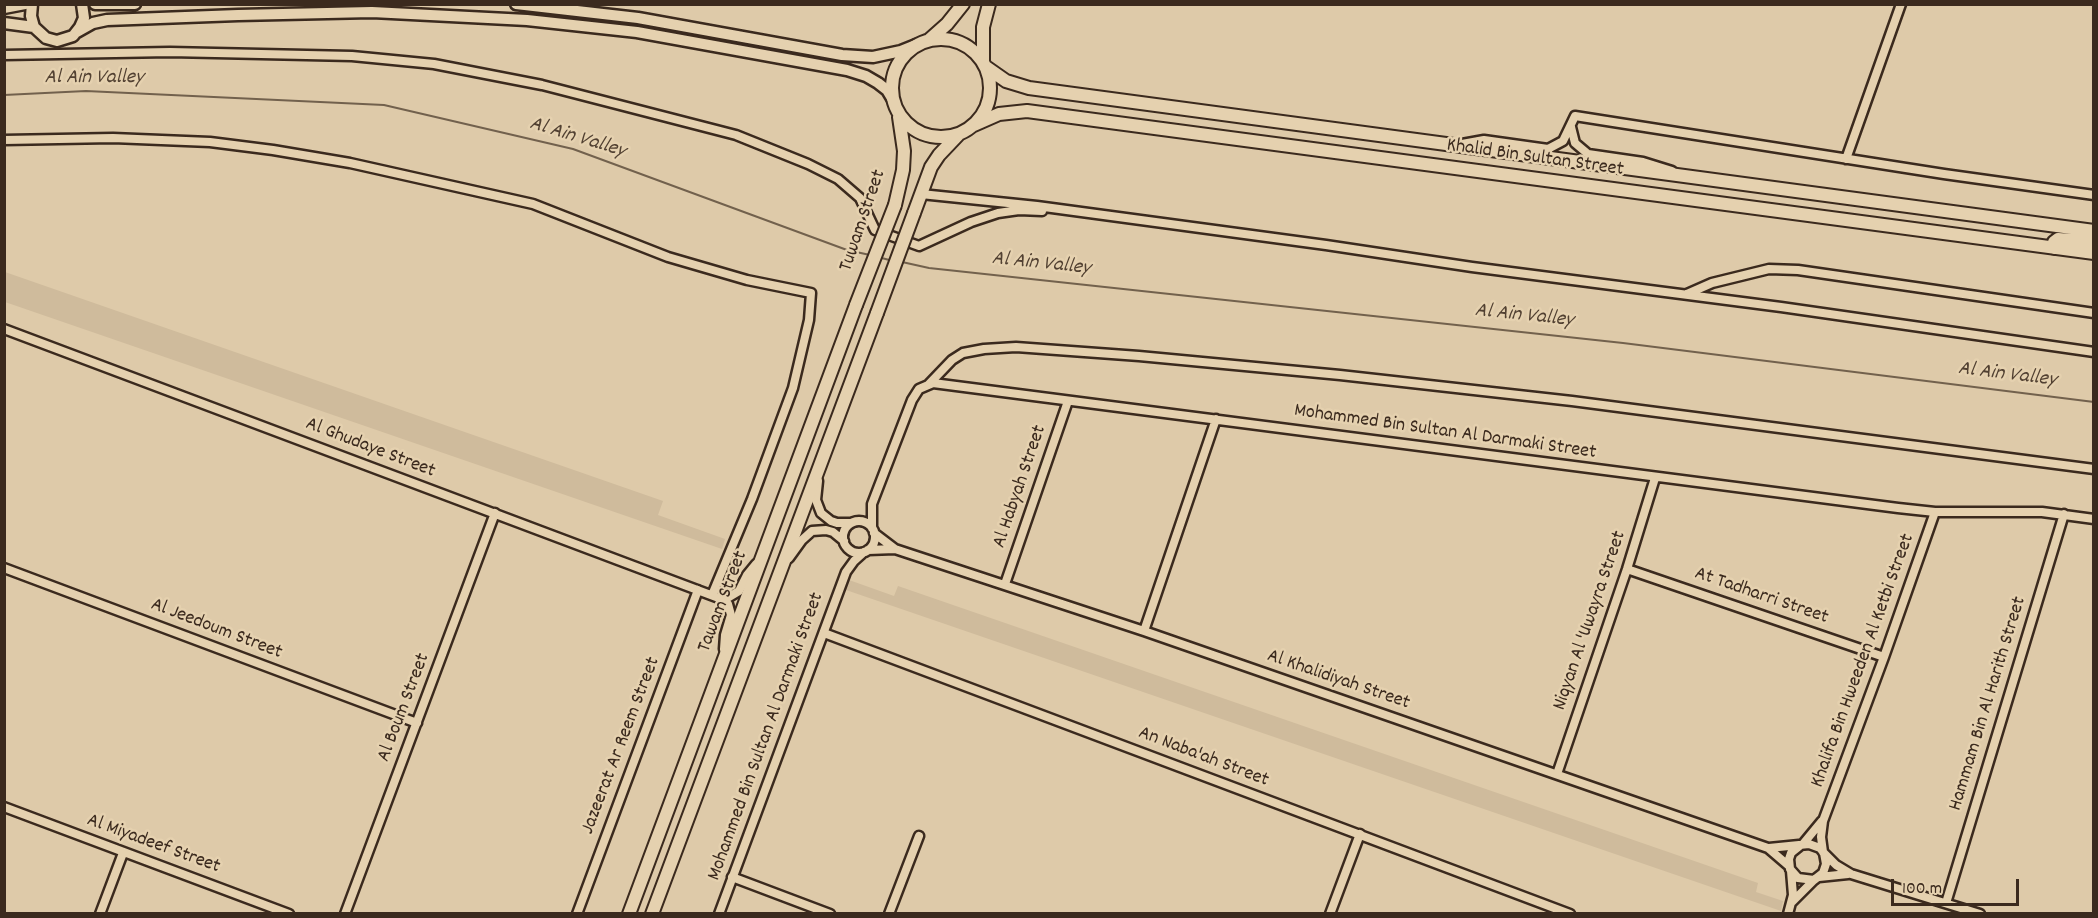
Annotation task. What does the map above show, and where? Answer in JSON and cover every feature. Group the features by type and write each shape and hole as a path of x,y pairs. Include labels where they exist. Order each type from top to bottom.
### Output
{"main road":[{"path":"929,40 947,24 963,4"},
{"path":"652,914 932,167 939,155 959,134 974,125 984,113 990,98 983,27 989,4"},
{"path":"959,134 945,137 931,136 918,132 907,124 898,113 893,100 891,87 893,75 898,63 906,53 916,45 929,40 954,40 965,45 985,65"},
{"name":"Khalid Bin Sultan Street","path":"985,65 1006,81 1029,88 2094,231"},
{"name":"Khalid Bin Sultan Street","path":"974,125 999,114 1027,111 2094,253"},
{"name":"Tuwam Street","path":"856,305 895,206 903,170 903,132 898,113"},
{"path":"2054,248 2054,242 2058,239 2094,242"},
{"name":"Tawam Street","path":"629,914 856,305"}],"street":[{"path":"4,8 25,4"},
{"path":"32,4 31,16 34,27 46,38 57,41 68,38 93,23 107,20 372,12 536,21 637,32 847,70 866,76 878,83 887,90 893,100"},
{"path":"77,32 84,18 82,4"},
{"path":"95,4 135,4"},
{"path":"516,4 638,18 842,55 873,57 916,45"},
{"path":"1846,159 1901,4"},
{"path":"4,23 34,27"},
{"path":"4,55 170,52 351,56 434,64 498,75 736,135 798,159 838,179 860,198 875,230 919,246 970,222 998,213 1020,210 1082,213"},
{"path":"1457,146 1484,140 1548,149 1563,141 1575,116 2094,195"},
{"path":"1571,127 1575,143 1588,154 1643,162 1662,167 1680,176"},
{"path":"4,140 112,138 210,142 350,163 533,204 668,257 747,280 811,293 809,320 793,388 752,499 712,595"},
{"path":"921,194 1026,204 2094,352"},
{"path":"1686,295 1719,280 1769,269 1808,272 2094,313"},
{"name":"Al Ghudaye Street","path":"4,329 724,600"},
{"path":"778,577 797,546 812,531 833,532 851,551 866,551 874,542 872,504 915,393 929,384 952,360 963,353 984,349 1016,347 1117,354 1352,376 1572,401 2094,469"},
{"name":"Mohammed Bin Sultan Al Darmaki Street","path":"929,384 938,383 1655,478 1935,512 2020,511 2094,519"},
{"name":"Al Habyah Street","path":"1005,584 1068,401"},
{"path":"1144,631 1216,419"},
{"path":"821,462 816,494 821,513 831,521 844,524 865,522 873,530"},
{"name":"Niqyan Al 'Uwayra Street","path":"1557,774 1627,569 1655,478"},
{"path":"844,543 845,529 872,504"},
{"name":"Khalifa Bin Hweeden Al Ketbi Street","path":"1824,853 1821,837 1823,820 1935,512"},
{"name":"Al Boum Street","path":"345,914 495,513"},
{"name":"Hammam Bin Al Harith Street","path":"1946,903 2064,514"},
{"name":"Al Khalidiyah Street","path":"873,530 895,549"},
{"name":"Mohammed Bin Sultan Al Darmaki Street","path":"844,543 847,556 846,572"},
{"name":"Al Khalidiyah Street","path":"866,551 895,549 1144,631 1768,848 1790,868"},
{"name":"Mohammed Bin Sultan Al Darmaki Street","path":"719,914 846,572 866,551"},
{"path":"725,655 725,635 731,615 728,604 724,600 739,591 747,575 762,557"},
{"name":"Al Jeedoum Street","path":"4,568 417,723"},
{"name":"At Tadharri Street","path":"1627,569 1884,657"},
{"name":"Jazeerat Ar Reem Street","path":"577,914 698,590"},
{"name":"An Naba'ah Street","path":"824,633 1360,834 1550,910 1570,914"},
{"name":"Al Miyadeef Street","path":"4,807 290,914"},
{"name":"Khalifa Bin Hweeden Al Ketbi Street","path":"1802,844 1823,820"},
{"path":"1330,914 1360,834"},
{"path":"889,914 919,836"},
{"path":"1788,914 1793,887 1790,868 1791,853 1802,844 1815,845 1836,865 1851,874 1980,914"},
{"name":"Al Khalidiyah Street","path":"1768,848 1802,844"},
{"path":"100,914 123,853"},
{"path":"1792,902 1822,873 1826,864 1824,853"},
{"path":"1790,868 1798,878 1851,874"},
{"path":"732,877 830,914"}],"shaded area":[{"path":"5,272 663,501 658,515 725,539 722,549 5,302"},
{"path":"849,580 894,596 898,586 1758,883 1756,892 1783,901 1781,911 846,590"}],"waterway":[{"name":"Al Ain Valley","path":"4,95 86,91 384,105 573,149 847,250 870,255"},
{"name":"Al Ain Valley","path":"878,257 893,261"},
{"name":"Al Ain Valley","path":"902,262 929,268 1623,343 2094,402"}]}
